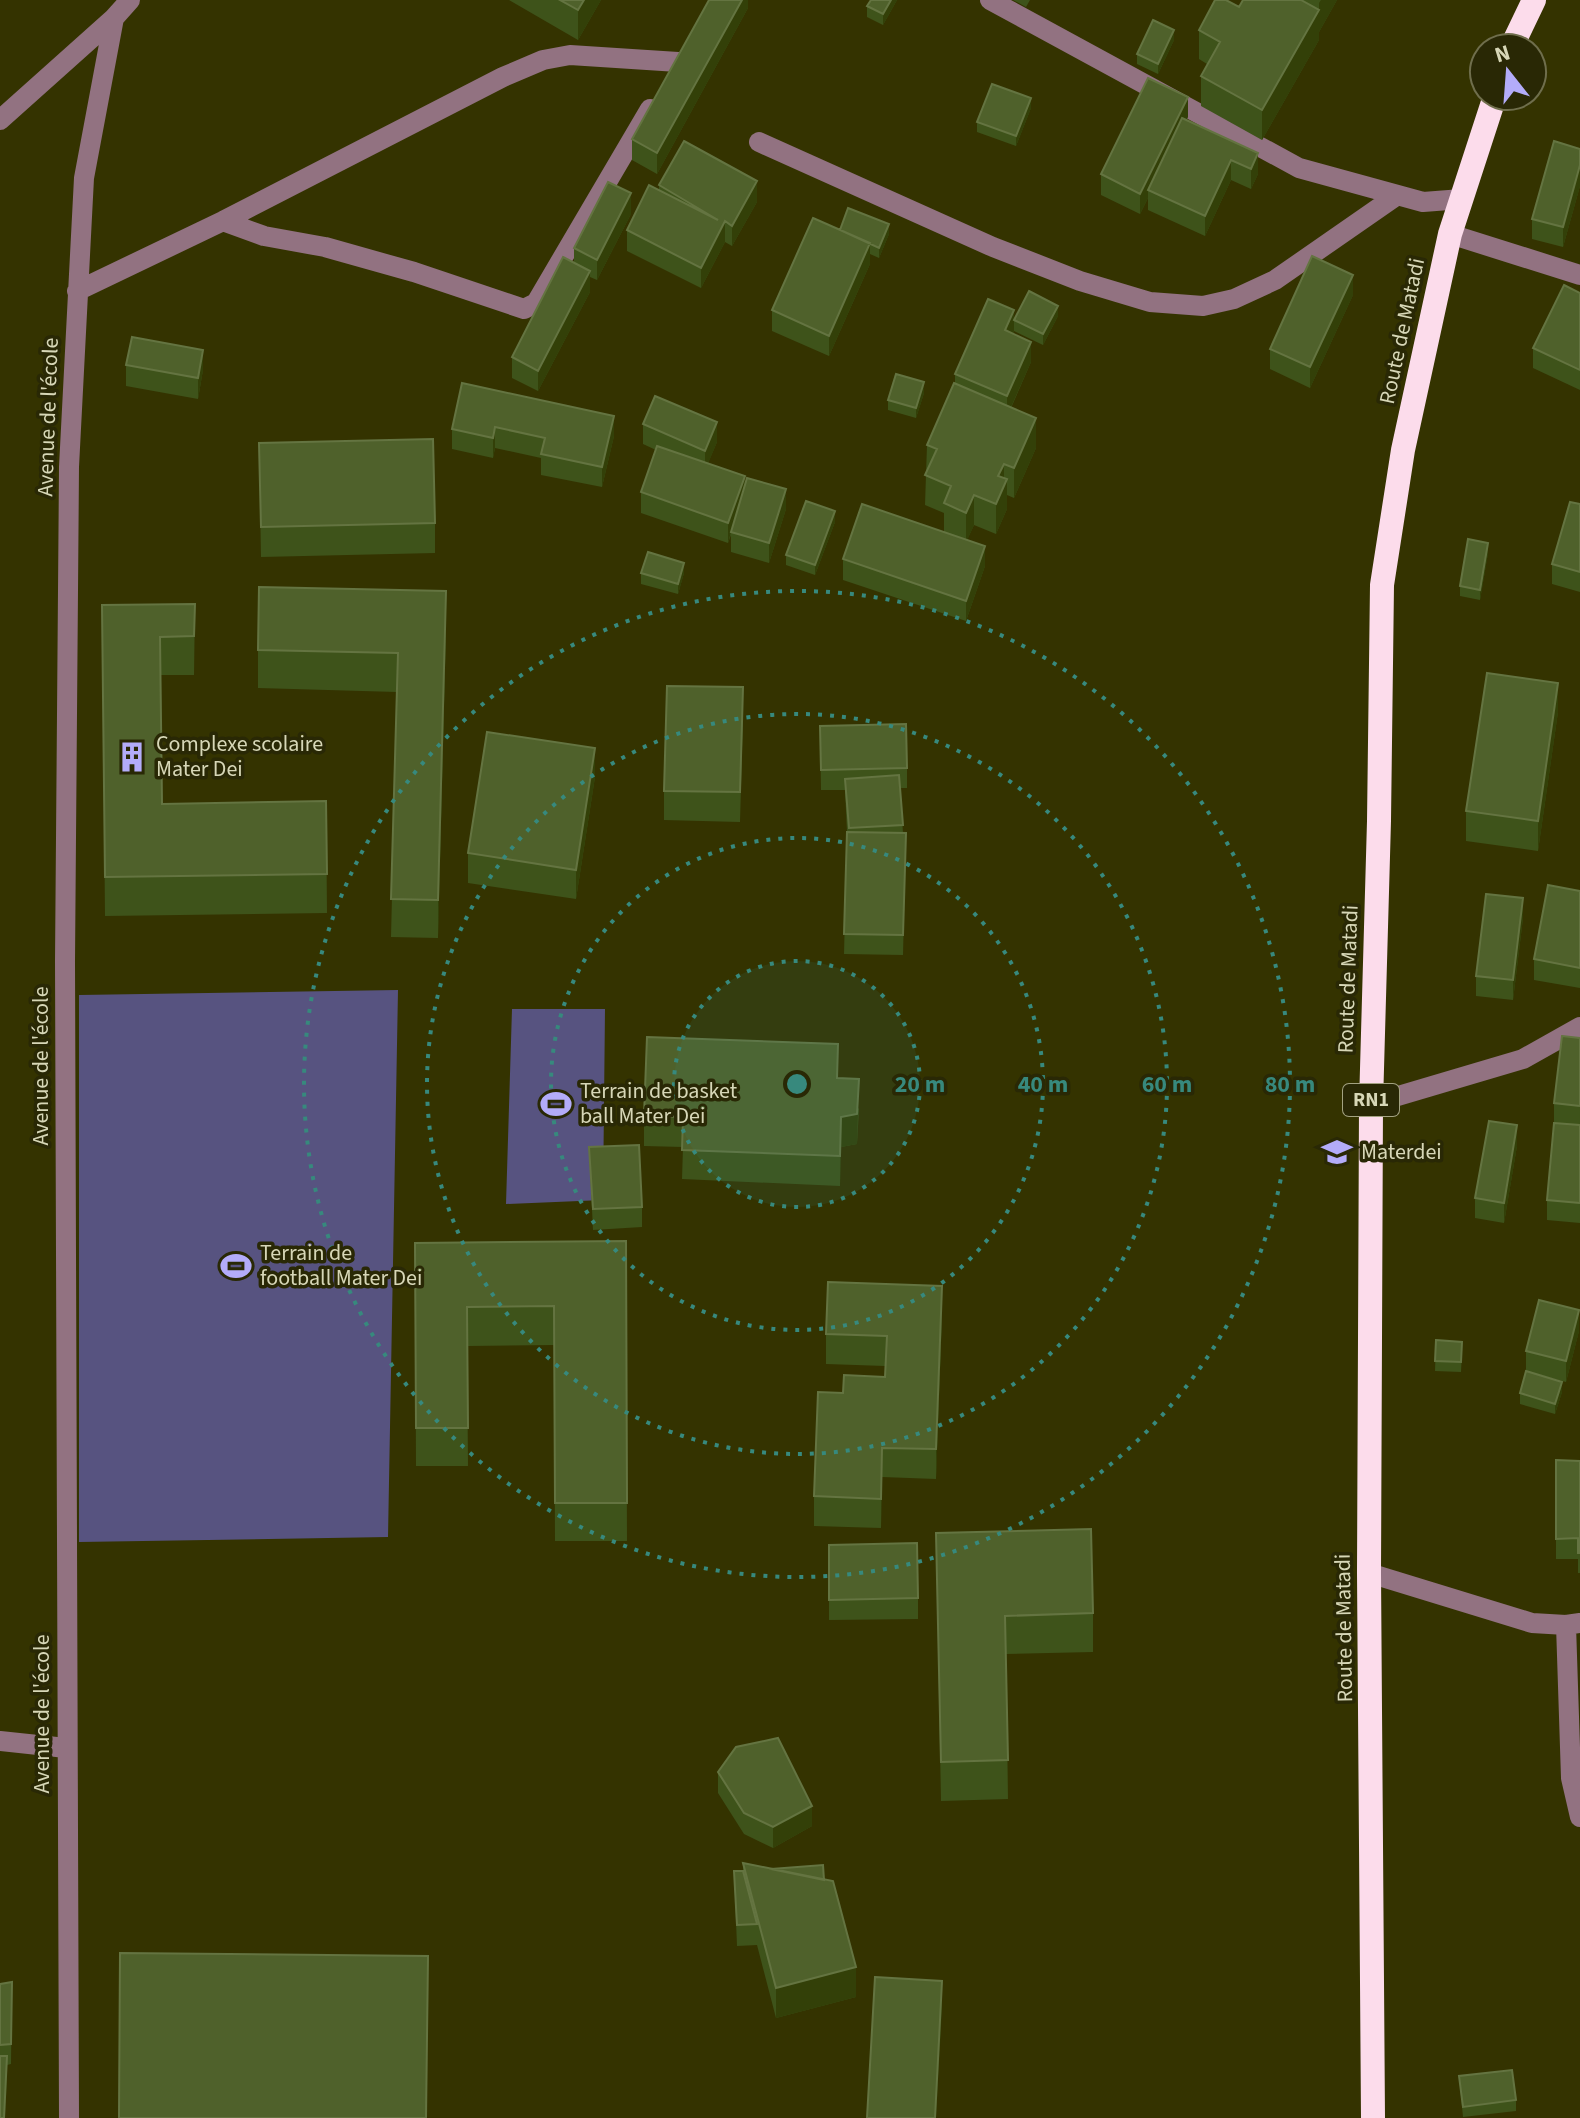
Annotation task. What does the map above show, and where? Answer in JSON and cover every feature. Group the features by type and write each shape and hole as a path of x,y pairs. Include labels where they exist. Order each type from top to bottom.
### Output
{"highway":[{"path":"1519,32 1534,0"},
{"name":"Route de Matadi","path":"1373,2118 1369,1573 1371,1104 1382,585 1403,450 1450,234 1490,112"}],"street":[{"path":"0,120 130,0"},
{"path":"990,0 1299,168 1423,202 1462,199"},
{"name":"Avenue de l'école","path":"69,2118 65,838 69,467 84,178 114,18"},
{"path":"77,291 223,221 503,77 543,60 570,55 674,69 536,303 524,309 414,272 325,247 264,236 223,221"},
{"path":"759,142 993,247 1080,281 1150,302 1203,306 1234,299 1275,280 1396,196"},
{"path":"1450,234 1580,275"},
{"path":"1371,1104 1523,1059 1580,1027"},
{"path":"1369,1573 1532,1623 1573,1624 1571,1778 1580,1817"},
{"path":"0,1741 66,1748"}],"shaded area":[{"name":"Terrain de football Mater Dei","path":"398,990 388,1537 79,1542 79,995"},
{"name":"Terrain de basket ball Mater Dei","path":"512,1009 605,1009 603,1200 506,1204"}],"building":[{"path":"560,0 584,0 578,10"},
{"path":"709,0 742,0 657,153 632,139"},
{"path":"871,0 891,0 883,14 867,6"},
{"path":"1215,0 1226,0 1239,7 1243,0 1301,0 1319,10 1262,110 1201,76 1220,42 1199,30"},
{"path":"1153,20 1174,30 1158,64 1137,54"},
{"path":"1148,78 1188,97 1140,194 1101,174"},
{"path":"992,84 1031,98 1016,136 977,122"},
{"path":"1182,118 1258,153 1251,169 1231,160 1205,216 1148,190"},
{"path":"684,141 757,181 732,226 725,221 701,268 627,230 649,185 718,220 659,185"},
{"path":"1554,141 1580,149 1580,165 1563,227 1532,219"},
{"path":"608,182 631,193 597,260 574,248"},
{"path":"848,208 889,224 879,248 840,230"},
{"path":"813,218 870,243 829,336 772,310"},
{"path":"1312,256 1353,275 1310,367 1270,349"},
{"path":"563,257 590,271 538,371 512,357"},
{"path":"1564,285 1580,293 1580,370 1533,348"},
{"path":"1029,291 1058,306 1043,334 1014,320"},
{"path":"988,299 1014,310 1005,330 1031,342 1007,396 955,374"},
{"path":"132,337 203,350 198,378 126,365"},
{"path":"896,374 924,382 916,408 888,400"},
{"path":"462,383 614,416 602,467 541,454 545,438 495,427 493,438 452,429"},
{"path":"954,383 1036,418 1014,468 1004,464 998,476 1007,479 996,504 974,495 966,513 944,503 951,486 925,475 937,449 927,445"},
{"path":"655,396 717,422 705,451 643,424"},
{"path":"433,439 435,523 261,527 259,443"},
{"path":"657,446 745,476 728,523 641,492"},
{"path":"747,478 786,489 769,543 731,532"},
{"path":"806,501 835,511 815,565 786,555"},
{"path":"1570,502 1580,504 1580,572 1552,564"},
{"path":"862,504 985,546 966,601 843,559"},
{"path":"1468,539 1488,543 1480,590 1460,586"},
{"path":"648,552 684,563 678,584 641,573"},
{"name":"Complexe scolaire Mater Dei","path":"259,587 446,591 438,900 391,899 398,653 258,650"},
{"name":"Complexe scolaire Mater Dei","path":"195,604 194,636 160,637 162,804 326,801 327,874 105,877 102,605"},
{"path":"1487,673 1558,683 1538,821 1466,811"},
{"path":"667,686 743,687 740,792 664,791"},
{"path":"906,724 907,768 821,770 820,726"},
{"path":"487,732 595,748 576,870 468,853"},
{"path":"899,775 903,825 849,828 845,779"},
{"path":"847,832 906,833 903,935 844,934"},
{"path":"1548,885 1580,891 1580,968 1534,959"},
{"path":"1486,894 1523,898 1513,980 1476,976"},
{"path":"1562,1036 1580,1038 1580,1106 1554,1103"},
{"path":"647,1037 838,1044 837,1078 859,1079 857,1114 841,1117 840,1156 682,1150 683,1117 644,1116"},
{"path":"1489,1121 1517,1125 1504,1203 1475,1198"},
{"path":"1554,1123 1580,1125 1580,1203 1547,1200"},
{"path":"639,1145 642,1207 593,1209 589,1147"},
{"path":"626,1241 627,1503 555,1503 554,1306 467,1307 468,1428 416,1428 415,1243"},
{"path":"828,1282 942,1286 936,1449 882,1448 881,1499 814,1496 818,1392 843,1393 844,1375 885,1377 887,1336 826,1334"},
{"path":"1539,1300 1579,1310 1566,1361 1526,1351"},
{"path":"1436,1340 1462,1342 1461,1362 1435,1361"},
{"path":"1526,1371 1562,1382 1555,1404 1520,1393"},
{"path":"1556,1460 1580,1461 1580,1553 1578,1538 1556,1539"},
{"path":"1091,1529 1093,1613 1005,1616 1008,1760 941,1762 936,1533"},
{"path":"917,1543 918,1598 829,1600 829,1545"},
{"path":"778,1738 812,1806 773,1827 744,1813 718,1772 736,1747"},
{"path":"743,1863 833,1881 856,1967 776,1988"},
{"path":"823,1865 824,1880 771,1869"},
{"path":"734,1871 743,1871 757,1924 737,1925"},
{"path":"120,1953 428,1956 426,2118 119,2118"},
{"path":"875,1977 942,1981 935,2118 867,2118"},
{"path":"12,1982 11,2044 0,2045 0,1984"},
{"path":"0,2056 7,2056 4,2118 0,2118"},
{"path":"1512,2070 1516,2100 1463,2107 1459,2076"}],"place":[{"name":"Complexe scolaire Mater Dei","path":"132,757"},
{"name":"Terrain de basket ball Mater Dei","path":"556,1104"},
{"name":"Materdei","path":"1337,1152"},
{"name":"Terrain de football Mater Dei","path":"236,1266"}]}
